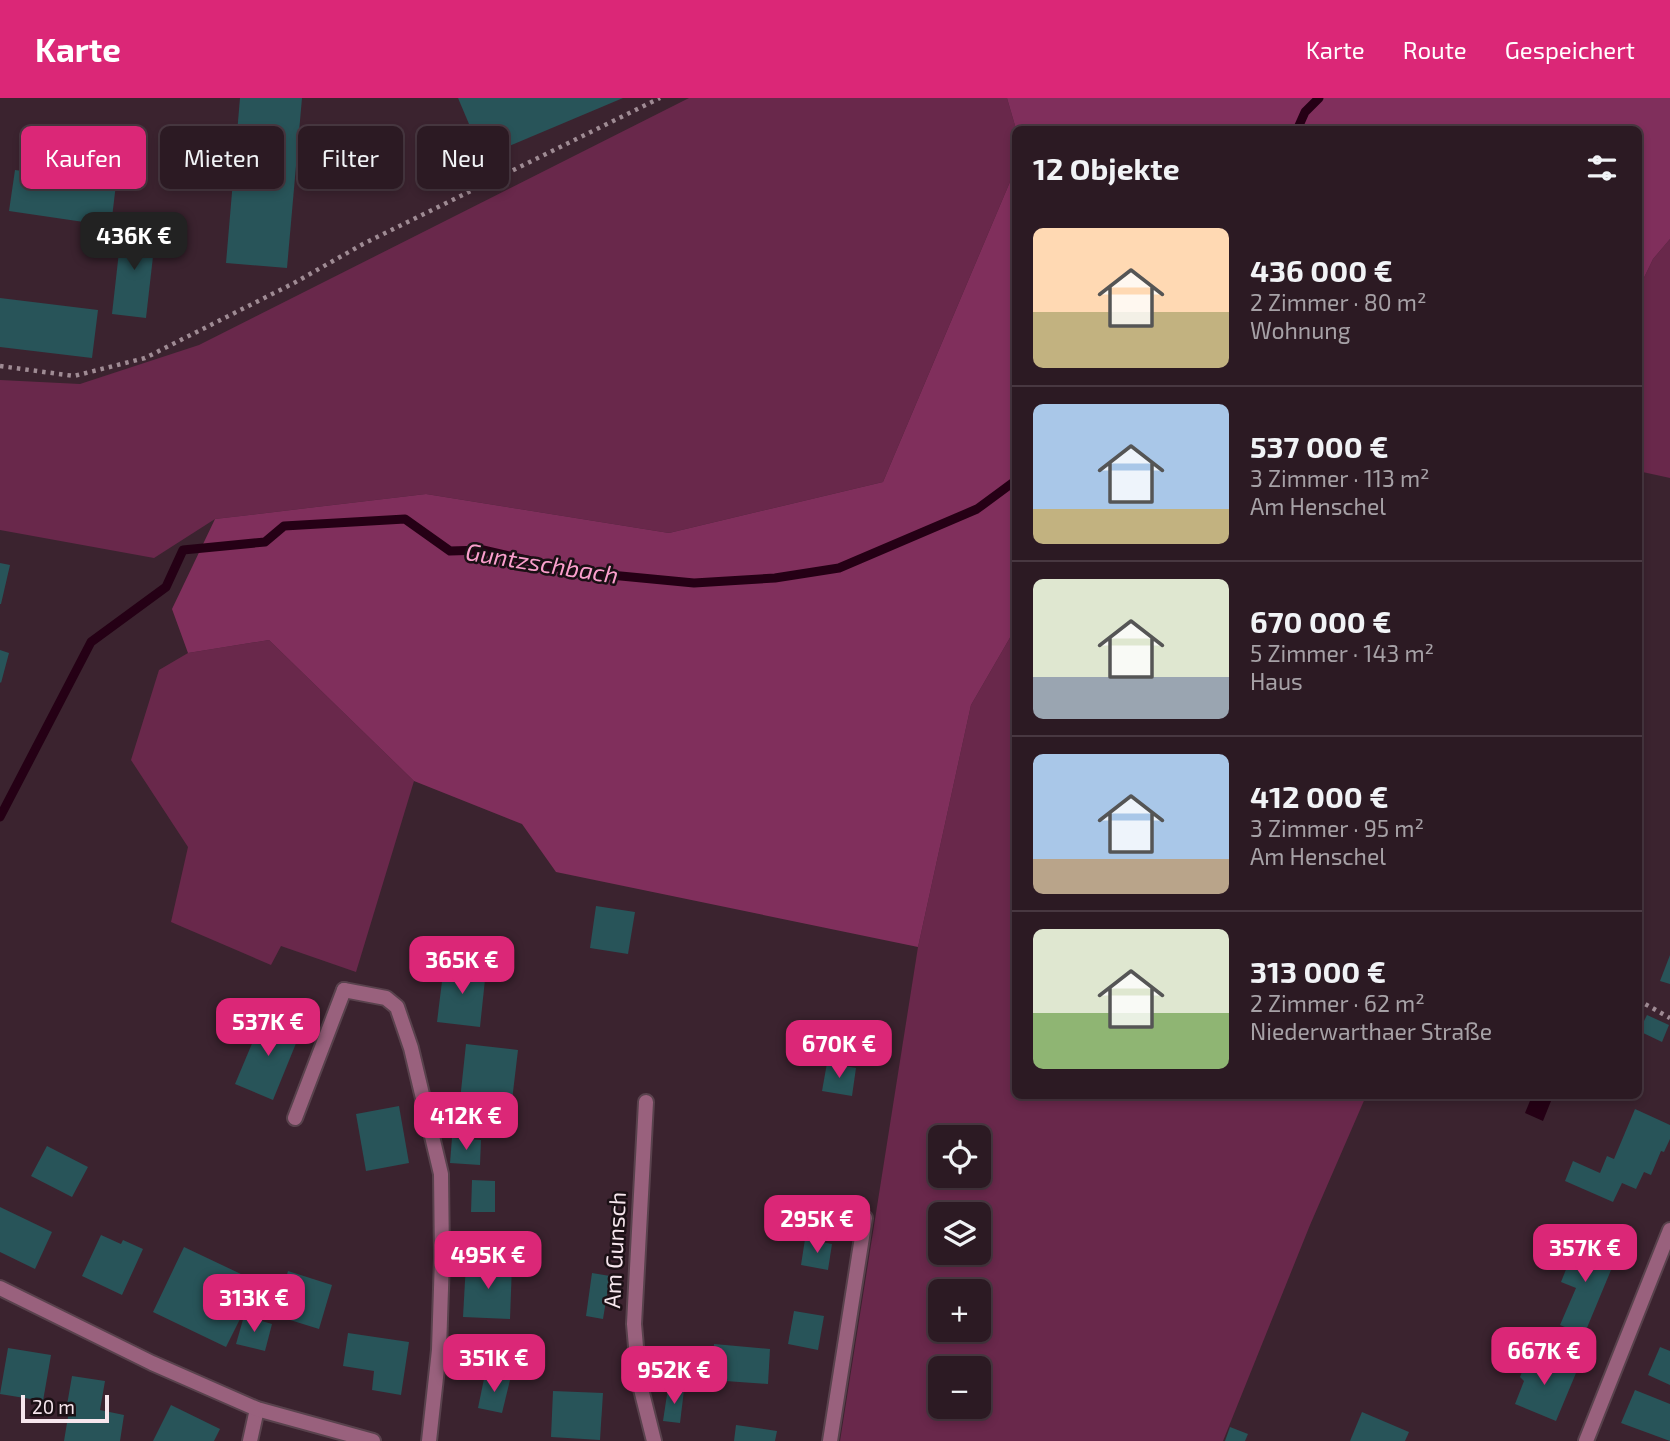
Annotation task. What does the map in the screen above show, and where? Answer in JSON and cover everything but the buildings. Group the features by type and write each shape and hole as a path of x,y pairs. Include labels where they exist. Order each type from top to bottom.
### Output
{"street":[{"path":"295,1118 344,989 386,998 397,1007 411,1048 441,1174 439,1350 429,1441"},
{"name":"Am Gunsch","path":"646,1102 634,1324 639,1381 653,1441"},
{"path":"830,1441 864,1218"},
{"path":"1586,1441 1670,1230"},
{"path":"0,1288 152,1363 257,1409 373,1441"},
{"path":"250,1441 257,1409"}],"path":[{"path":"0,366 74,376 145,358 294,283 363,244 660,98"},
{"path":"1642,1002 1670,1018"}],"shaded area":[{"path":"689,98 1007,98 1015,126 1012,126 1012,177 883,482 669,533 426,494 215,519 154,558 0,530 0,380 80,384 199,345"},
{"path":"1007,98 1670,98 1670,239 1653,259 1642,282 1642,126 1015,126"},
{"path":"1012,177 1012,634 971,705 918,947 556,872 522,824 414,781 269,640 188,653 172,609 215,519 426,494 669,533 883,482"},
{"path":"1670,239 1670,478 1642,472 1642,282 1653,259"},
{"path":"1012,634 1012,1099 1365,1099 1310,1225 1223,1441 840,1441 918,947 971,705"},
{"path":"269,640 414,781 356,972 281,946 271,965 171,922 188,847 131,760 159,670 188,653"},
{"path":"1531,1099 1552,1099 1543,1121 1525,1113"}],"waterway":[{"name":"Guntzschbach","path":"1299,126 1305,112 1319,98"},
{"name":"Guntzschbach","path":"0,817 91,642 166,587 183,550 265,542 284,526 405,519 450,551 483,550 579,572 694,583 775,578 839,568 977,509 1012,483"}]}
